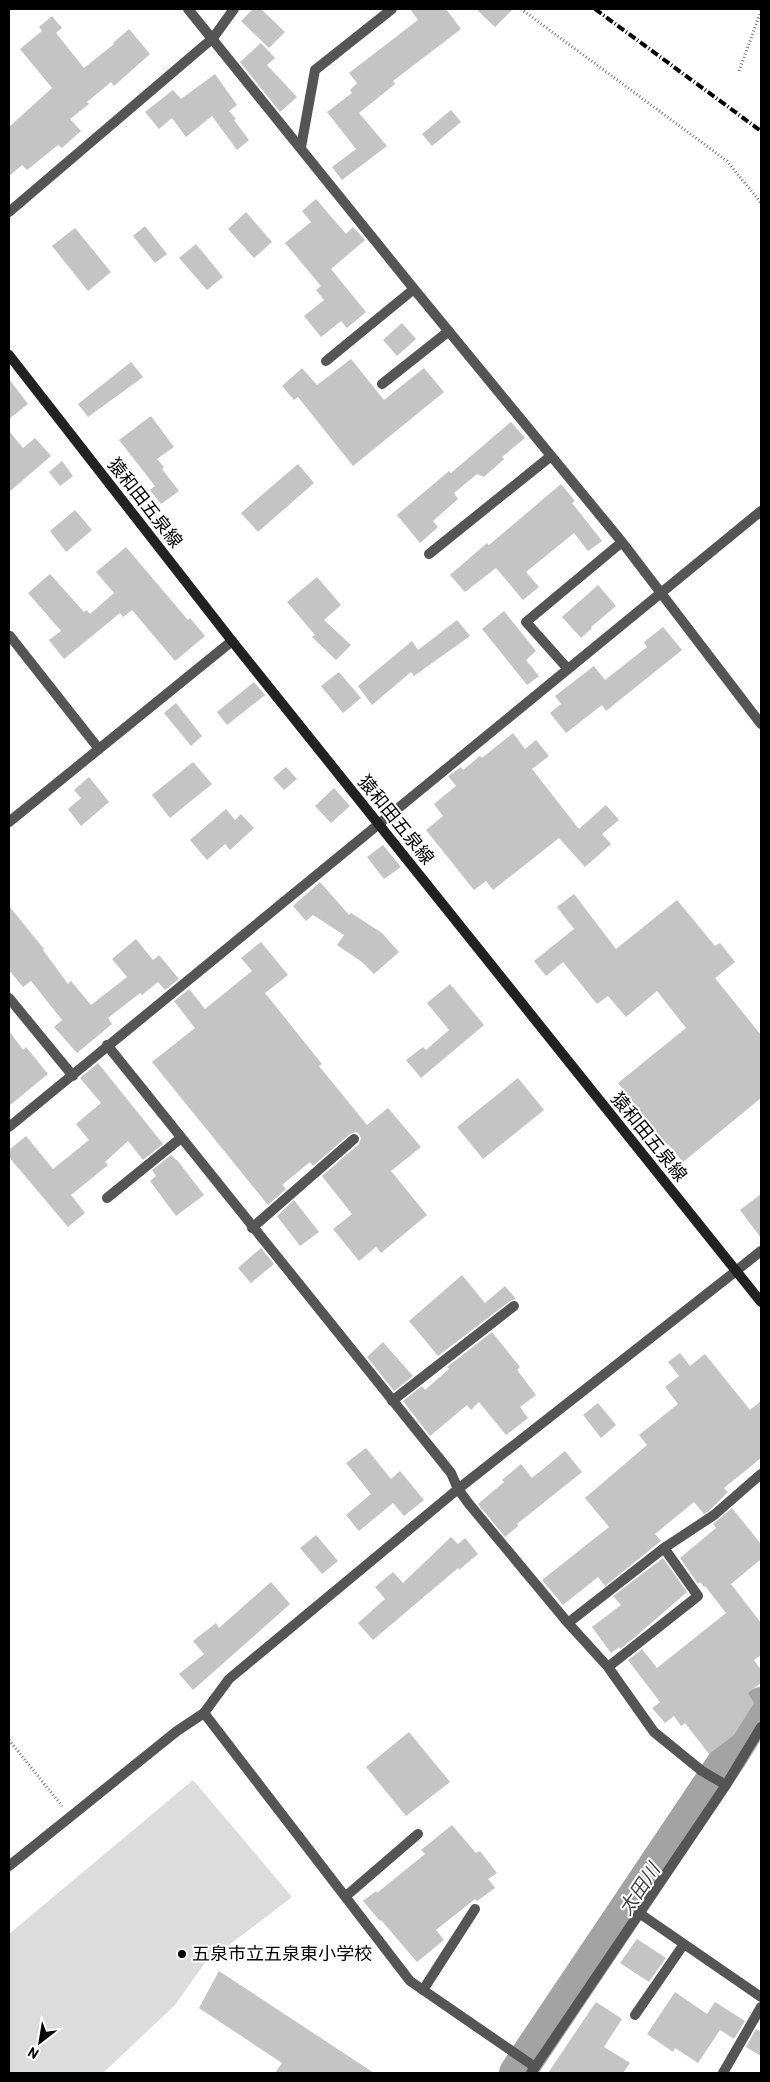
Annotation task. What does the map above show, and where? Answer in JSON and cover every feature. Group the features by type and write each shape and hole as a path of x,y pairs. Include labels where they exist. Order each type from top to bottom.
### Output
{"main road":[{"name":"猿和田五泉線","path":"9,355 232,641 761,1302"}],"street":[{"path":"188,9 414,289 662,591 761,724"},
{"path":"9,212 213,38 234,9"},
{"path":"301,147 315,70 392,9"},
{"path":"326,361 414,289"},
{"path":"382,384 450,331"},
{"path":"429,554 551,456"},
{"path":"9,1127 761,511"},
{"path":"568,669 526,622 622,542"},
{"path":"10,636 100,749"},
{"path":"9,822 232,641"},
{"path":"9,998 73,1076"},
{"path":"107,1045 252,1228 452,1473 458,1489 568,1623 608,1667 654,1732 702,1770 726,1785"},
{"path":"107,1198 181,1138"},
{"path":"252,1228 354,1139"},
{"path":"9,1866 177,1731 204,1713 229,1679 458,1489 761,1251"},
{"path":"392,1401 514,1306"},
{"path":"568,1623 664,1548 714,1515 761,1474"},
{"path":"608,1667 698,1596 664,1548"},
{"path":"204,1713 410,1981 518,2056 532,2069 726,1785 761,1727"},
{"path":"346,1896 418,1834"},
{"path":"423,1990 475,1909"},
{"path":"639,1913 761,1997"},
{"path":"635,2015 684,1944"},
{"path":"723,2073 761,2007"}],"path":[{"path":"521,9 727,161 761,203"},
{"path":"739,71 761,11"},
{"path":"9,1740 70,1816"}],"shaded area":[{"path":"193,1780 292,1897 204,1964 175,2005 103,2073 9,2073 9,1934"}],"building":[{"path":"253,9 261,9 285,32 269,48 241,21"},
{"path":"410,9 446,9 461,29 393,81 395,84 359,113 387,146 342,180 332,167 356,149 327,112 352,93 350,90 357,83 349,73 418,20"},
{"path":"476,9 513,9 495,27"},
{"path":"52,16 62,28 56,33 84,68 114,44 129,29 150,54 114,86 111,82 87,102 89,104 70,119 81,131 62,148 58,145 27,170 22,165 9,176 9,127 52,88 20,49 42,31 39,27"},
{"path":"261,43 275,58 267,65 297,97 280,112 240,62"},
{"path":"215,74 237,105 229,111 249,140 237,150 212,116 186,137 172,118 159,129 145,112 173,90 181,99"},
{"path":"451,110 461,122 432,146 422,134"},
{"path":"316,199 346,234 353,227 365,240 331,269 366,312 347,328 341,321 321,337 304,316 324,300 316,290 321,286 285,243 311,222 302,211"},
{"path":"246,212 272,242 254,258 228,229"},
{"path":"145,226 167,254 155,263 133,236"},
{"path":"75,228 111,272 88,291 52,246"},
{"path":"196,244 223,277 207,290 179,258"},
{"path":"402,323 416,339 397,356 383,340"},
{"path":"351,359 384,400 424,368 444,392 353,466 298,397 294,400 282,386 302,368 317,385"},
{"path":"131,362 143,377 88,417 78,404"},
{"path":"9,379 28,404 9,419"},
{"path":"151,416 174,447 157,459 164,467 162,469 179,491 161,504 150,490 155,486 119,440"},
{"path":"511,422 525,438 502,457 504,459 484,477 477,474 454,493 458,499 433,521 438,527 420,543 397,515 449,471 451,473"},
{"path":"9,431 23,448 35,438 51,456 9,492"},
{"path":"62,461 73,476 60,486 49,472"},
{"path":"298,464 314,483 258,532 241,513"},
{"path":"561,484 575,501 572,503 602,541 588,551 574,533 526,572 539,587 523,600 496,568 465,592 450,575 487,543 489,545"},
{"path":"75,510 92,530 66,552 50,531"},
{"path":"126,547 188,620 190,618 205,636 175,661 132,610 123,617 120,613 64,659 49,640 61,631 28,593 50,574 84,612 87,610 90,614 114,593 96,572"},
{"path":"317,577 341,605 324,620 351,645 336,660 312,637 315,635 287,602"},
{"path":"598,585 616,606 581,638 562,617"},
{"path":"504,611 536,651 526,660 539,676 527,685 482,629"},
{"path":"457,620 470,636 414,676 411,672 372,705 358,686 412,641 418,650"},
{"path":"663,627 682,650 606,711 602,705 566,733 550,713 561,704 555,696 594,666 605,680 647,647 644,642"},
{"path":"339,672 361,698 343,713 321,686"},
{"path":"254,682 265,695 227,725 217,712"},
{"path":"176,703 202,736 191,746 164,713"},
{"path":"513,733 525,749 536,740 549,756 532,769 579,829 606,805 619,820 602,834 611,844 585,867 559,838 493,890 486,881 474,890 426,830 443,816 434,804 456,786 448,776 461,767 463,770 480,756 482,758"},
{"path":"193,762 212,784 170,818 152,795"},
{"path":"286,767 297,779 284,790 273,778"},
{"path":"89,777 109,802 81,826 68,809 81,798 74,790"},
{"path":"334,788 350,806 331,823 315,806"},
{"path":"226,809 235,820 241,814 254,828 230,850 225,844 207,860 190,840"},
{"path":"383,845 401,867 384,879 367,857"},
{"path":"320,882 349,915 351,913 382,933 399,952 374,974 362,962 337,945 344,935 313,915 306,921 293,906"},
{"path":"574,894 616,949 677,900 715,946 720,943 735,962 715,978 761,1035 761,1098 683,1162 667,1145 618,1083 686,1028 657,991 626,1017 608,996 597,1004 563,962 546,976 534,961 574,929 557,907"},
{"path":"9,906 44,949 68,984 71,981 91,1005 127,977 112,959 136,939 153,960 159,955 179,979 165,990 158,982 142,995 140,993 108,1018 112,1024 77,1053 54,1027 62,1020 31,981 23,987 9,970"},
{"path":"261,942 288,975 265,993 322,1064 319,1066 367,1125 388,1108 421,1147 391,1171 427,1215 381,1253 376,1247 359,1261 333,1229 352,1214 322,1176 359,1144 361,1138 359,1134 356,1132 350,1134 313,1166 310,1162 282,1185 286,1189 268,1205 152,1062 195,1028 174,1001 189,989 205,1009 252,971 241,958"},
{"path":"450,984 484,1025 421,1078 406,1060 423,1047 426,1050 449,1030 427,1003"},
{"path":"9,1031 23,1050 26,1047 48,1074 9,1106"},
{"path":"98,1063 163,1144 143,1160 128,1141 105,1162 108,1165 71,1195 85,1213 68,1227 9,1157 9,1150 26,1136 53,1169 89,1140 76,1124 101,1103 80,1078"},
{"path":"518,1078 544,1110 483,1159 457,1127"},
{"path":"171,1155 204,1195 176,1216 150,1181 156,1176 152,1170"},
{"path":"761,1194 761,1238 740,1210"},
{"path":"294,1200 319,1232 300,1246 277,1216"},
{"path":"261,1248 274,1264 251,1283 238,1268"},
{"path":"462,1275 485,1303 505,1286 516,1299 510,1301 438,1356 409,1321"},
{"path":"492,1332 520,1367 517,1370 536,1395 520,1407 528,1418 506,1435 479,1402 471,1410 467,1405 430,1436 403,1401 422,1386 425,1390 449,1369 447,1367"},
{"path":"383,1342 413,1376 394,1391 367,1357"},
{"path":"680,1353 690,1366 705,1354 750,1410 761,1401 761,1458 724,1488 728,1492 710,1510 704,1514 694,1502 655,1534 661,1541 605,1586 598,1577 563,1605 542,1580 609,1527 585,1498 647,1445 639,1435 678,1404 665,1387 679,1376 668,1362"},
{"path":"598,1403 616,1425 601,1438 583,1415"},
{"path":"366,1448 391,1479 400,1471 424,1500 404,1516 393,1503 359,1531 346,1515 371,1494 346,1463"},
{"path":"565,1451 582,1472 517,1524 518,1526 505,1537 478,1504 504,1482 502,1480 521,1464 532,1478"},
{"path":"732,1508 761,1544 761,1559 731,1584 761,1623 761,1655 754,1660 761,1670 761,1683 748,1693 754,1703 734,1735 709,1754 685,1723 681,1726 674,1716 665,1723 652,1708 660,1702 628,1660 642,1649 657,1668 726,1613 705,1586 700,1582 698,1584 680,1558 716,1528 713,1524"},
{"path":"316,1535 338,1561 322,1574 300,1548"},
{"path":"451,1537 458,1544 465,1538 478,1554 459,1570 458,1568 373,1640 358,1623 385,1599 375,1587 393,1572 403,1583"},
{"path":"663,1558 687,1592 634,1638 620,1649 619,1647 611,1653 592,1627 621,1605 613,1596"},
{"path":"271,1582 290,1604 193,1690 179,1674 204,1654 193,1641 216,1623 219,1628"},
{"path":"409,1732 450,1782 406,1816 366,1767"},
{"path":"452,1825 476,1853 480,1851 497,1873 488,1879 495,1888 477,1901 475,1899 436,1930 444,1940 417,1962 363,1901 376,1891 377,1893 425,1854 421,1850"},
{"path":"637,1939 666,1958 649,1982 620,1963"},
{"path":"219,1971 374,2073 275,2073 282,2063 199,2008"},
{"path":"675,1992 707,2014 715,2002 745,2021 734,2039 720,2030 698,2063 675,2048 673,2052 647,2034"},
{"path":"596,2002 622,2019 604,2047 630,2063 623,2073 548,2073"},
{"path":"756,2029 761,2032 761,2056 746,2047"}],"waterway":[{"name":"太田川","path":"517,2073 729,1757 761,1705"}],"railway":[{"path":"595,9 761,131"}],"place":[{"name":"五泉市立五泉東小学校","path":"182,1954"}]}
